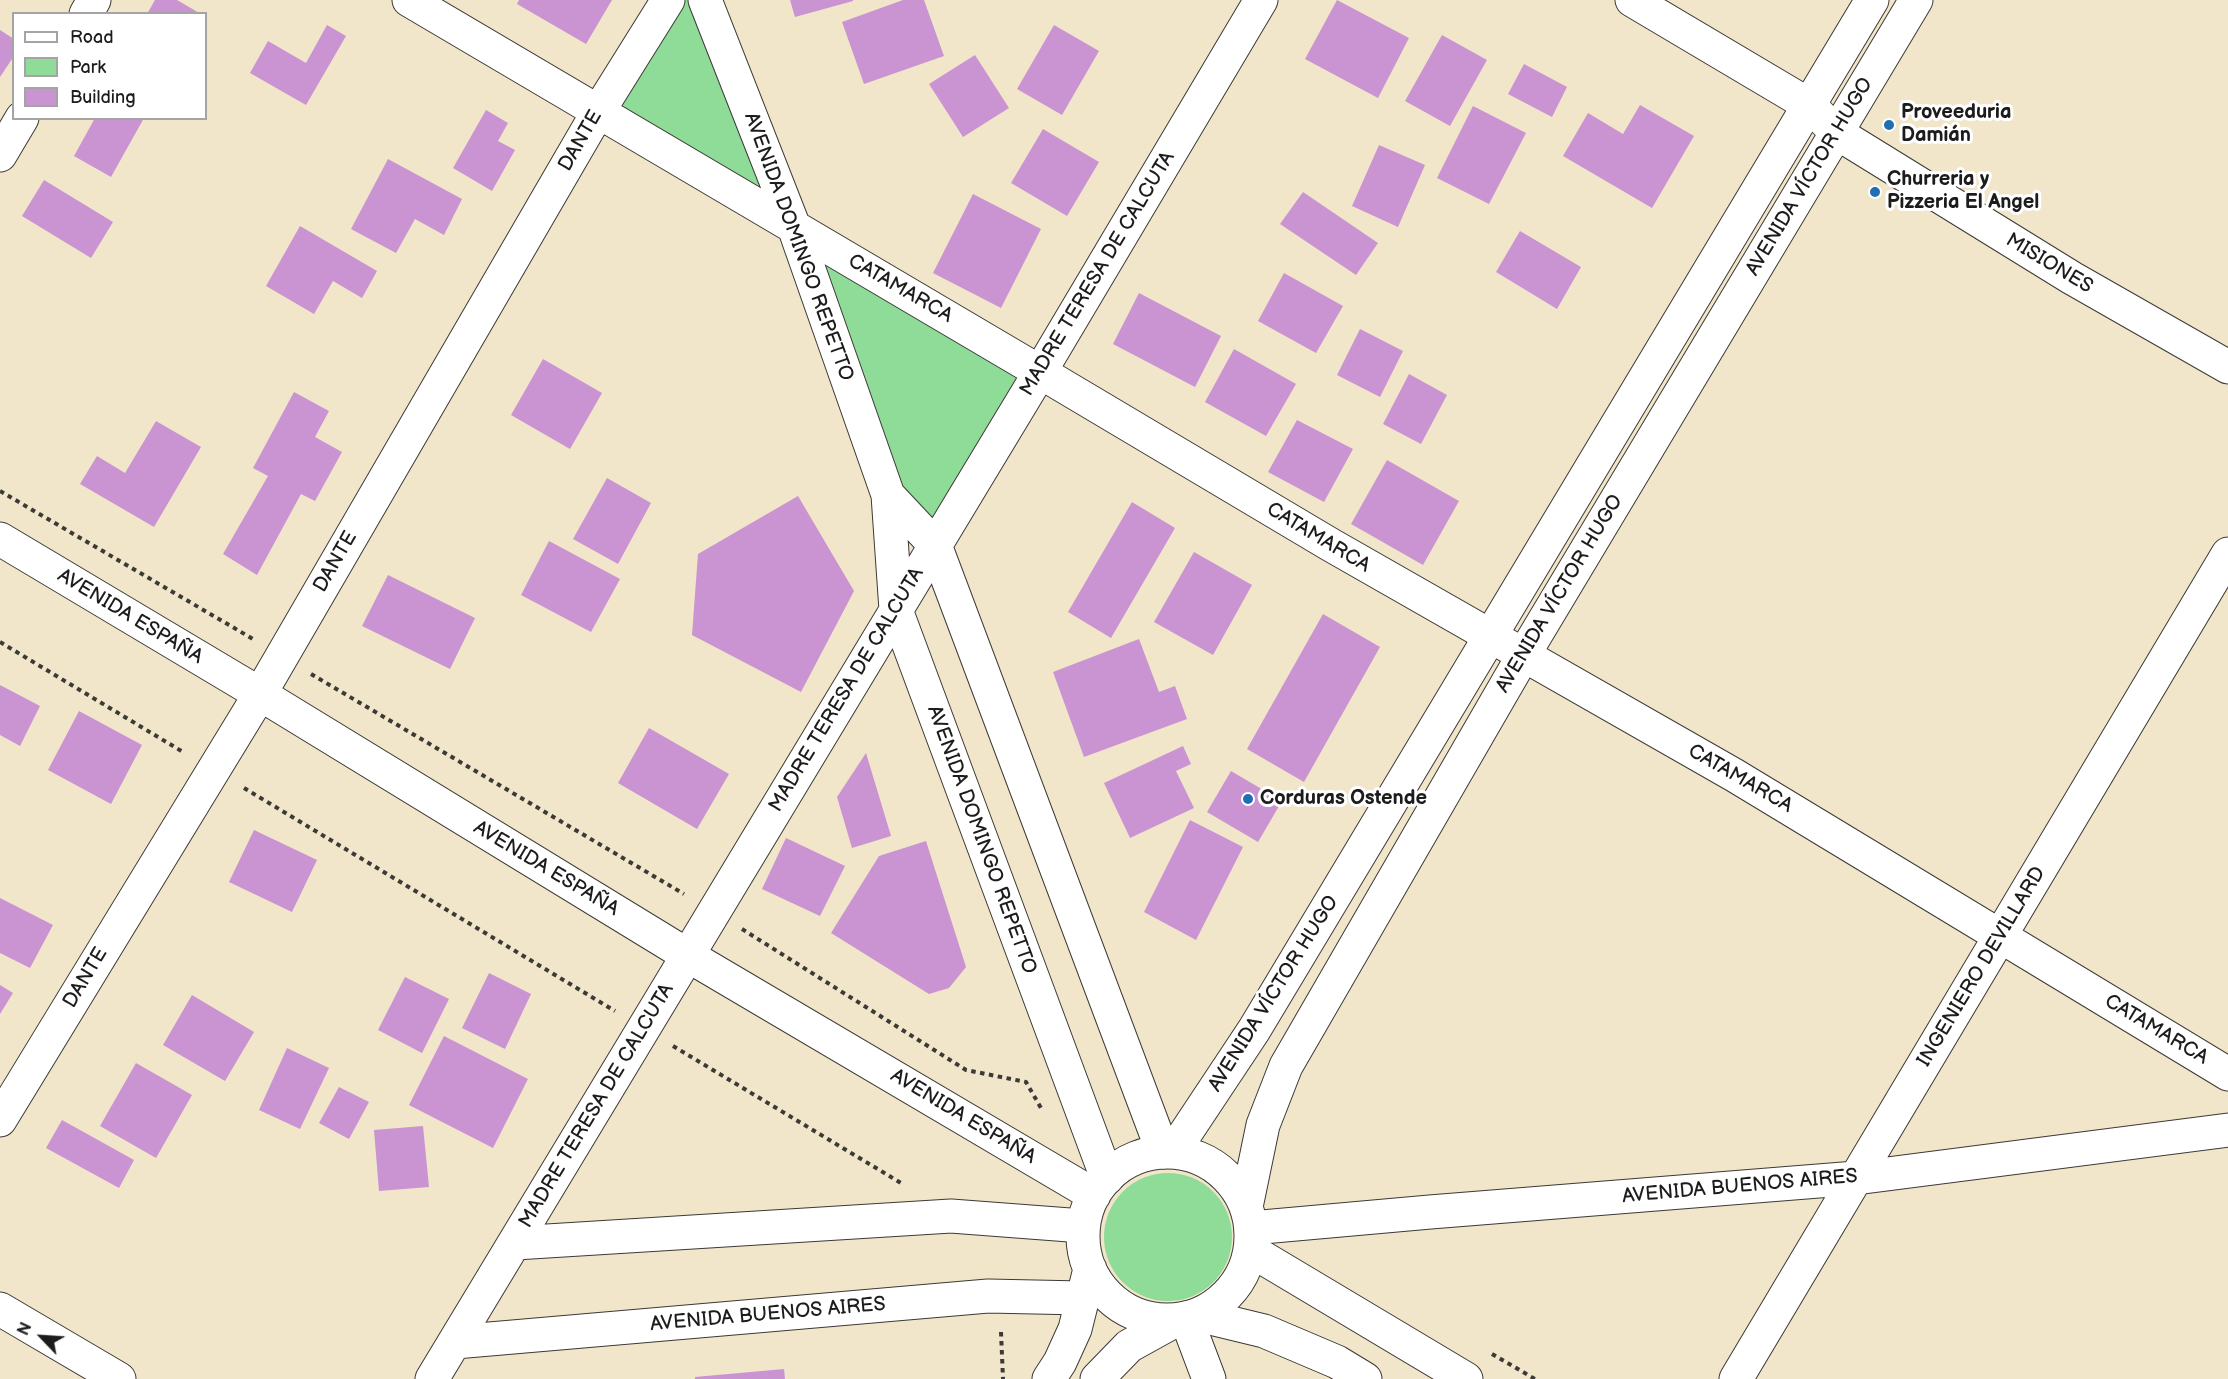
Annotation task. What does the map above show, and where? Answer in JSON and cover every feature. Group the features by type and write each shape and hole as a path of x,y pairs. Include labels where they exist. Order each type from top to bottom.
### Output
{"street":[{"name":"CATAMARCA","path":"409,0 1330,545 1734,775 2228,1074"},
{"name":"DANTE","path":"0,1120 260,694 598,112 668,0"},
{"name":"AVENIDA DOMINGO REPETTO","path":"705,0 794,227 888,495 896,610 1100,1186"},
{"name":"MADRE TERESA DE CALCUTA","path":"432,1379 1040,372 1261,0"},
{"name":"MISIONES","path":"1632,0 1809,105 1837,133 2072,278 2228,367"},
{"name":"AVENIDA VÍCTOR HUGO","path":"1168,1152 1254,1030 1872,0"},
{"name":"AVENIDA VÍCTOR HUGO","path":"1249,1228 1263,1125 1286,1066 1523,656 1916,0"},
{"path":"0,155 21,120"},
{"name":"AVENIDA DOMINGO REPETTO","path":"888,495 935,545 1168,1152"},
{"name":"AVENIDA ESPAÑA","path":"0,539 260,694 687,956 1100,1186"},
{"name":"INGENIERO DEVILLARD","path":"1736,1379 2228,554"},
{"name":"AVENIDA BUENOS AIRES","path":"1249,1228 1856,1178 2228,1130"},
{"path":"1049,1379 1060,1362 1075,1329 1086,1284 1083,1226 1087,1210 1100,1186 1123,1164 1142,1156 1168,1152 1196,1157 1218,1169 1235,1186 1249,1228 1244,1270 1232,1289 1217,1304 1130,1346 1097,1379"},
{"path":"515,1243 951,1216 1083,1226"},
{"path":"1249,1228 1466,1379"},
{"path":"1086,1284 1100,1287 1115,1303 1134,1314 1154,1320 1187,1318 1264,1331 1337,1362 1365,1379"},
{"name":"AVENIDA BUENOS AIRES","path":"455,1342 1000,1297 1086,1284"},
{"path":"0,1309 119,1379"},
{"path":"1187,1318 1209,1379"}],"path":[{"path":"0,491 714,912 966,1070 1026,1082 1044,1112"},
{"path":"0,642 906,1186"},
{"path":"1000,1297 1003,1379"}],"green space":[{"path":"668,0 705,0 794,227 598,112"},
{"path":"794,227 1040,372 932,542 888,495"},
{"path":"1168,1173 1193,1178 1213,1192 1227,1212 1232,1237 1227,1262 1213,1282 1193,1296 1168,1301 1143,1296 1123,1282 1109,1262 1104,1237 1109,1212 1123,1192 1143,1178"}],"building":[{"path":"155,0 177,0 198,12 148,12"},
{"path":"519,0 612,0 586,44 517,4"},
{"path":"790,0 853,0 853,1 795,17"},
{"path":"903,0 924,0 944,56 864,84 842,22"},
{"path":"1337,0 1409,38 1378,98 1305,59"},
{"path":"327,25 346,36 306,105 250,73 268,41 306,63"},
{"path":"1054,25 1099,51 1062,115 1017,89"},
{"path":"0,30 12,38 12,59 0,77"},
{"path":"1442,35 1487,60 1450,126 1405,101"},
{"path":"975,55 1009,108 963,137 929,84"},
{"path":"1524,64 1567,87 1552,117 1508,94"},
{"path":"1640,105 1694,136 1652,208 1563,156 1588,113 1623,134"},
{"path":"1473,106 1526,133 1489,204 1437,178"},
{"path":"486,110 508,123 498,141 515,150 492,191 453,168"},
{"path":"94,120 143,120 111,177 74,156"},
{"path":"1043,129 1099,162 1067,216 1011,183"},
{"path":"1379,145 1425,165 1398,227 1352,206"},
{"path":"388,159 462,199 444,235 415,219 396,253 351,229"},
{"path":"44,180 113,222 91,258 22,216"},
{"path":"1303,192 1378,243 1356,275 1280,224"},
{"path":"973,194 1041,229 1001,308 933,273"},
{"path":"300,226 377,271 362,298 333,281 314,314 266,286"},
{"path":"1520,231 1581,267 1557,309 1496,272"},
{"path":"1284,273 1343,306 1316,353 1258,321"},
{"path":"1139,293 1221,336 1195,387 1113,344"},
{"path":"1360,329 1403,351 1380,397 1337,375"},
{"path":"1234,349 1296,384 1266,436 1205,402"},
{"path":"543,359 602,393 570,449 511,415"},
{"path":"1409,374 1447,395 1421,444 1383,424"},
{"path":"294,392 329,411 315,437 342,452 315,501 301,494 257,575 223,554 268,476 253,468"},
{"path":"1297,420 1353,449 1324,502 1268,472"},
{"path":"156,421 201,447 154,527 80,484 97,456 125,473"},
{"path":"1387,460 1459,501 1423,565 1351,524"},
{"path":"607,478 651,503 618,564 573,539"},
{"path":"798,496 854,591 801,692 692,635 698,554"},
{"path":"1132,502 1175,528 1111,638 1068,612"},
{"path":"549,541 620,579 591,632 521,595"},
{"path":"1194,552 1252,585 1213,655 1154,622"},
{"path":"388,575 475,618 450,669 362,626"},
{"path":"1323,614 1380,647 1304,782 1247,749"},
{"path":"1139,639 1159,692 1175,686 1187,719 1084,757 1053,672"},
{"path":"0,685 40,706 20,746 0,735"},
{"path":"79,711 142,745 111,804 48,770"},
{"path":"649,728 729,774 697,829 618,783"},
{"path":"1183,746 1191,764 1176,771 1194,808 1130,838 1104,783"},
{"path":"866,753 891,836 852,848 837,797"},
{"path":"1231,771 1282,801 1258,842 1207,812"},
{"path":"1190,820 1243,847 1196,940 1144,912"},
{"path":"254,830 317,860 292,912 229,882"},
{"path":"786,838 845,866 820,916 762,889"},
{"path":"926,841 966,967 949,988 929,994 831,933 879,856"},
{"path":"0,898 53,925 30,968 0,953"},
{"path":"489,973 531,994 505,1049 462,1028"},
{"path":"405,977 449,999 422,1053 378,1030"},
{"path":"0,985 13,993 0,1014"},
{"path":"192,995 254,1032 225,1081 163,1045"},
{"path":"444,1036 528,1079 493,1148 409,1105"},
{"path":"287,1048 329,1068 300,1129 259,1110"},
{"path":"136,1063 192,1095 156,1158 100,1126"},
{"path":"339,1087 369,1102 349,1139 319,1123"},
{"path":"62,1120 134,1160 119,1188 46,1148"},
{"path":"423,1126 429,1187 379,1191 374,1130"},
{"path":"784,1369 785,1379 695,1379 695,1377"}],"place":[{"name":"Proveeduria Damián","path":"1889,125"},
{"name":"Churreria y Pizzeria El Angel","path":"1875,192"},
{"name":"Corduras Ostende","path":"1248,799"}]}
